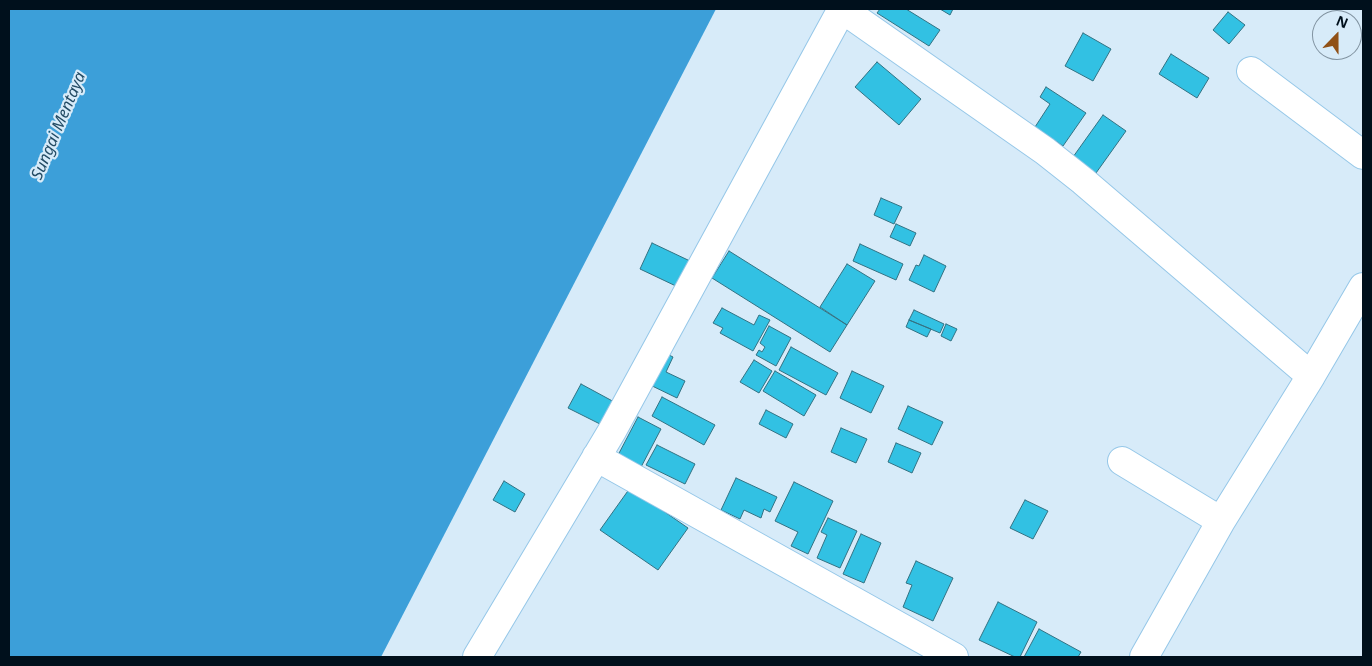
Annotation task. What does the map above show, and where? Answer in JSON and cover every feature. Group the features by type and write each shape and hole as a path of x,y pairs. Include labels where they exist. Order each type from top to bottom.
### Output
{"street":[{"path":"477,657 596,458 842,9 995,114 1053,157 1311,376"},
{"path":"1251,71 1363,155"},
{"path":"1144,657 1221,521 1311,376 1363,287"},
{"path":"596,458 954,657"},
{"path":"1122,461 1221,521"}],"water":[{"name":"Sungai Mentaya","path":"9,9 716,9 381,657 9,657"}],"building":[{"path":"880,9 906,9 940,30 929,46 877,13"},
{"path":"940,9 953,9 950,15"},
{"path":"1228,12 1245,25 1229,44 1213,30"},
{"path":"1083,33 1111,49 1093,81 1065,66"},
{"path":"1171,54 1209,78 1197,98 1159,74"},
{"path":"877,62 921,99 899,125 855,87"},
{"path":"1046,87 1086,113 1063,146 1035,127 1050,104 1040,97"},
{"path":"1103,115 1126,131 1096,173 1073,157"},
{"path":"881,198 902,207 894,224 874,215"},
{"path":"896,224 916,233 910,246 890,237"},
{"path":"652,243 690,261 678,287 640,269"},
{"path":"860,244 903,264 896,280 853,261"},
{"path":"729,251 847,325 830,352 712,278"},
{"path":"924,255 946,266 934,292 909,280 916,265 919,266"},
{"path":"847,264 875,281 847,325 820,307"},
{"path":"722,308 754,325 759,315 770,320 753,351 720,333 723,328 713,323"},
{"path":"914,310 944,324 940,333 909,320"},
{"path":"909,320 931,329 927,337 906,327"},
{"path":"946,324 957,329 951,341 941,336"},
{"path":"769,326 791,338 776,366 756,355 759,350 762,352 765,347 760,343"},
{"path":"791,347 838,373 826,395 779,370"},
{"path":"659,350 673,357 666,372 685,381 677,398 644,382"},
{"path":"754,360 772,371 759,393 740,382"},
{"path":"775,371 816,395 804,416 763,391"},
{"path":"852,371 884,386 871,413 840,398"},
{"path":"581,384 618,404 606,427 568,408"},
{"path":"662,397 715,425 704,445 652,416"},
{"path":"908,406 943,422 932,445 898,429"},
{"path":"766,410 793,424 786,438 759,424"},
{"path":"638,417 661,429 640,469 617,457"},
{"path":"841,428 867,439 856,463 831,452"},
{"path":"896,443 921,453 912,473 888,462"},
{"path":"657,445 695,464 685,484 646,465"},
{"path":"736,478 777,497 770,512 764,509 761,518 744,510 740,519 721,510"},
{"path":"504,481 525,494 515,512 493,500"},
{"path":"794,482 833,501 808,554 791,546 798,532 775,521"},
{"path":"630,488 688,528 658,570 600,530"},
{"path":"1025,500 1048,511 1033,539 1010,528"},
{"path":"828,518 857,531 840,568 817,558 827,535 821,532"},
{"path":"861,534 881,543 864,583 843,574"},
{"path":"916,561 953,578 933,621 903,607 912,585 906,583"},
{"path":"998,602 1037,622 1020,657 1015,657 979,640"},
{"path":"1039,629 1081,652 1078,657 1024,657"}]}
